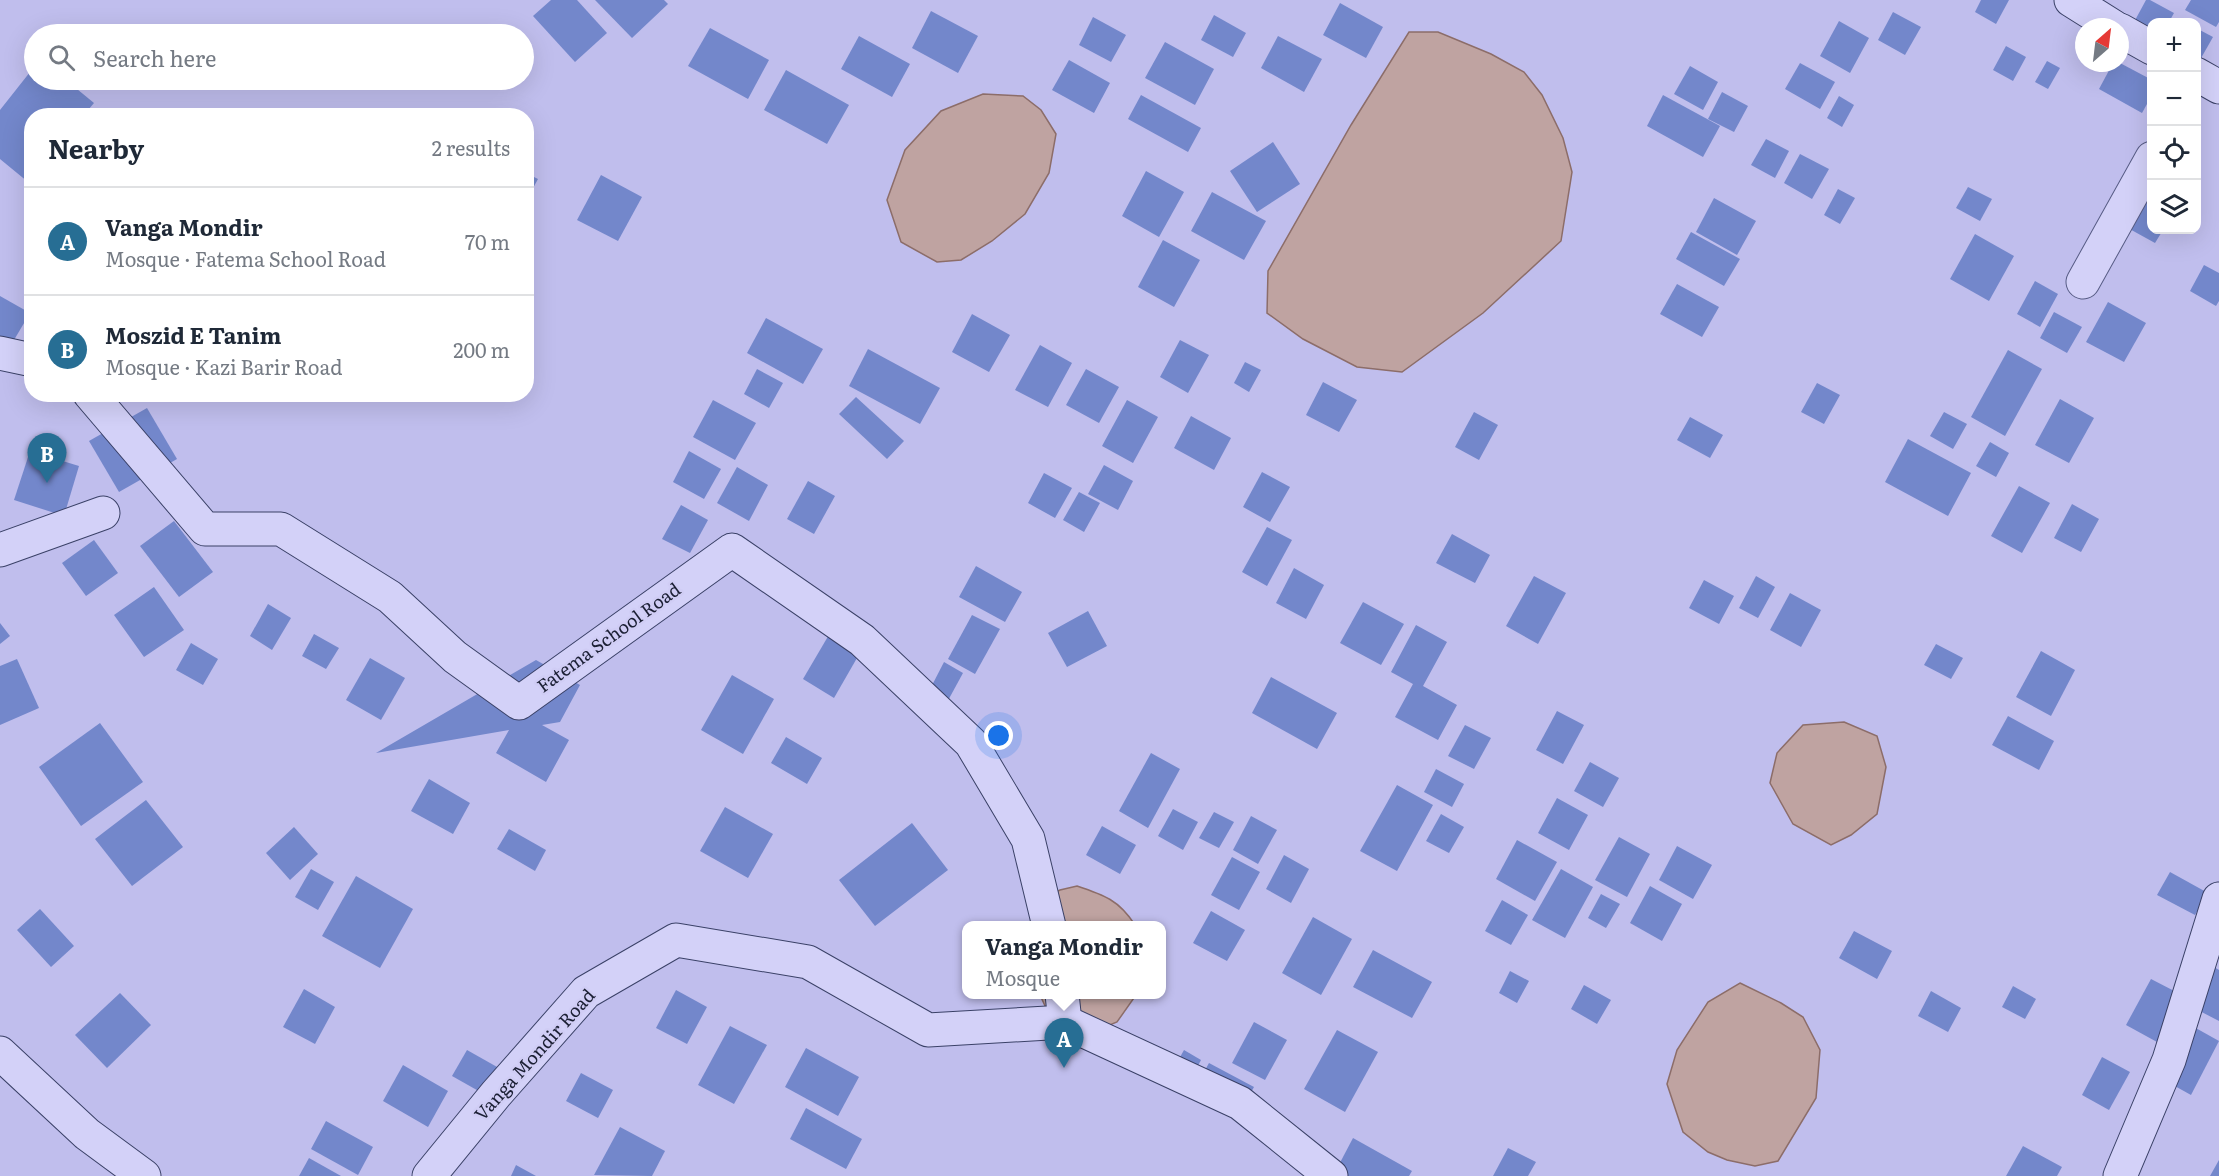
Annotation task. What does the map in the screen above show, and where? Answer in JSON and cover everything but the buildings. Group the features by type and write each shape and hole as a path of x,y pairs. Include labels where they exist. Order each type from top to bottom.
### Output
{"main road":[{"path":"2071,0 2100,18"},
{"path":"2129,35 2147,46"},
{"path":"2083,282 2147,165"},
{"path":"0,353 24,358"},
{"name":"Fatema School Road","path":"97,402 205,529 281,529 390,597 455,657 519,703 732,550 862,640 971,743 1028,839 1048,921"},
{"path":"0,550 103,513"},
{"path":"2120,1176 2169,1060 2219,899"},
{"name":"Vanga Mondir Road","path":"429,1176 496,1094 586,992 676,940 808,962 928,1030 1063,1009"},
{"path":"1063,1009 1240,1103 1331,1176"},
{"path":"0,1053 87,1134 144,1176"}],"shaded area":[{"path":"1409,32 1438,32 1491,54 1524,72 1542,95 1563,138 1572,172 1561,241 1483,313 1402,372 1357,367 1303,339 1267,313 1268,271 1351,125"},
{"path":"983,94 1023,96 1041,110 1056,134 1049,173 1025,214 992,241 961,260 937,262 901,242 887,200 905,150 941,111"},
{"path":"1844,722 1877,736 1886,767 1877,814 1851,835 1831,845 1793,824 1770,783 1777,753 1803,725"},
{"path":"1077,886 1095,892 1117,904 1132,921 1034,921 1040,900 1060,890"},
{"path":"1740,983 1781,1003 1803,1017 1820,1050 1816,1098 1778,1161 1755,1166 1727,1160 1708,1152 1683,1132 1667,1084 1677,1050 1708,1002"},
{"path":"1042,999 1133,999 1117,1022 1093,1032 1046,1008"}],"place":[{"name":"Moszid E Tanim","path":"47,483"},
{"name":"Vanga Mondir","path":"1064,1068"}]}
